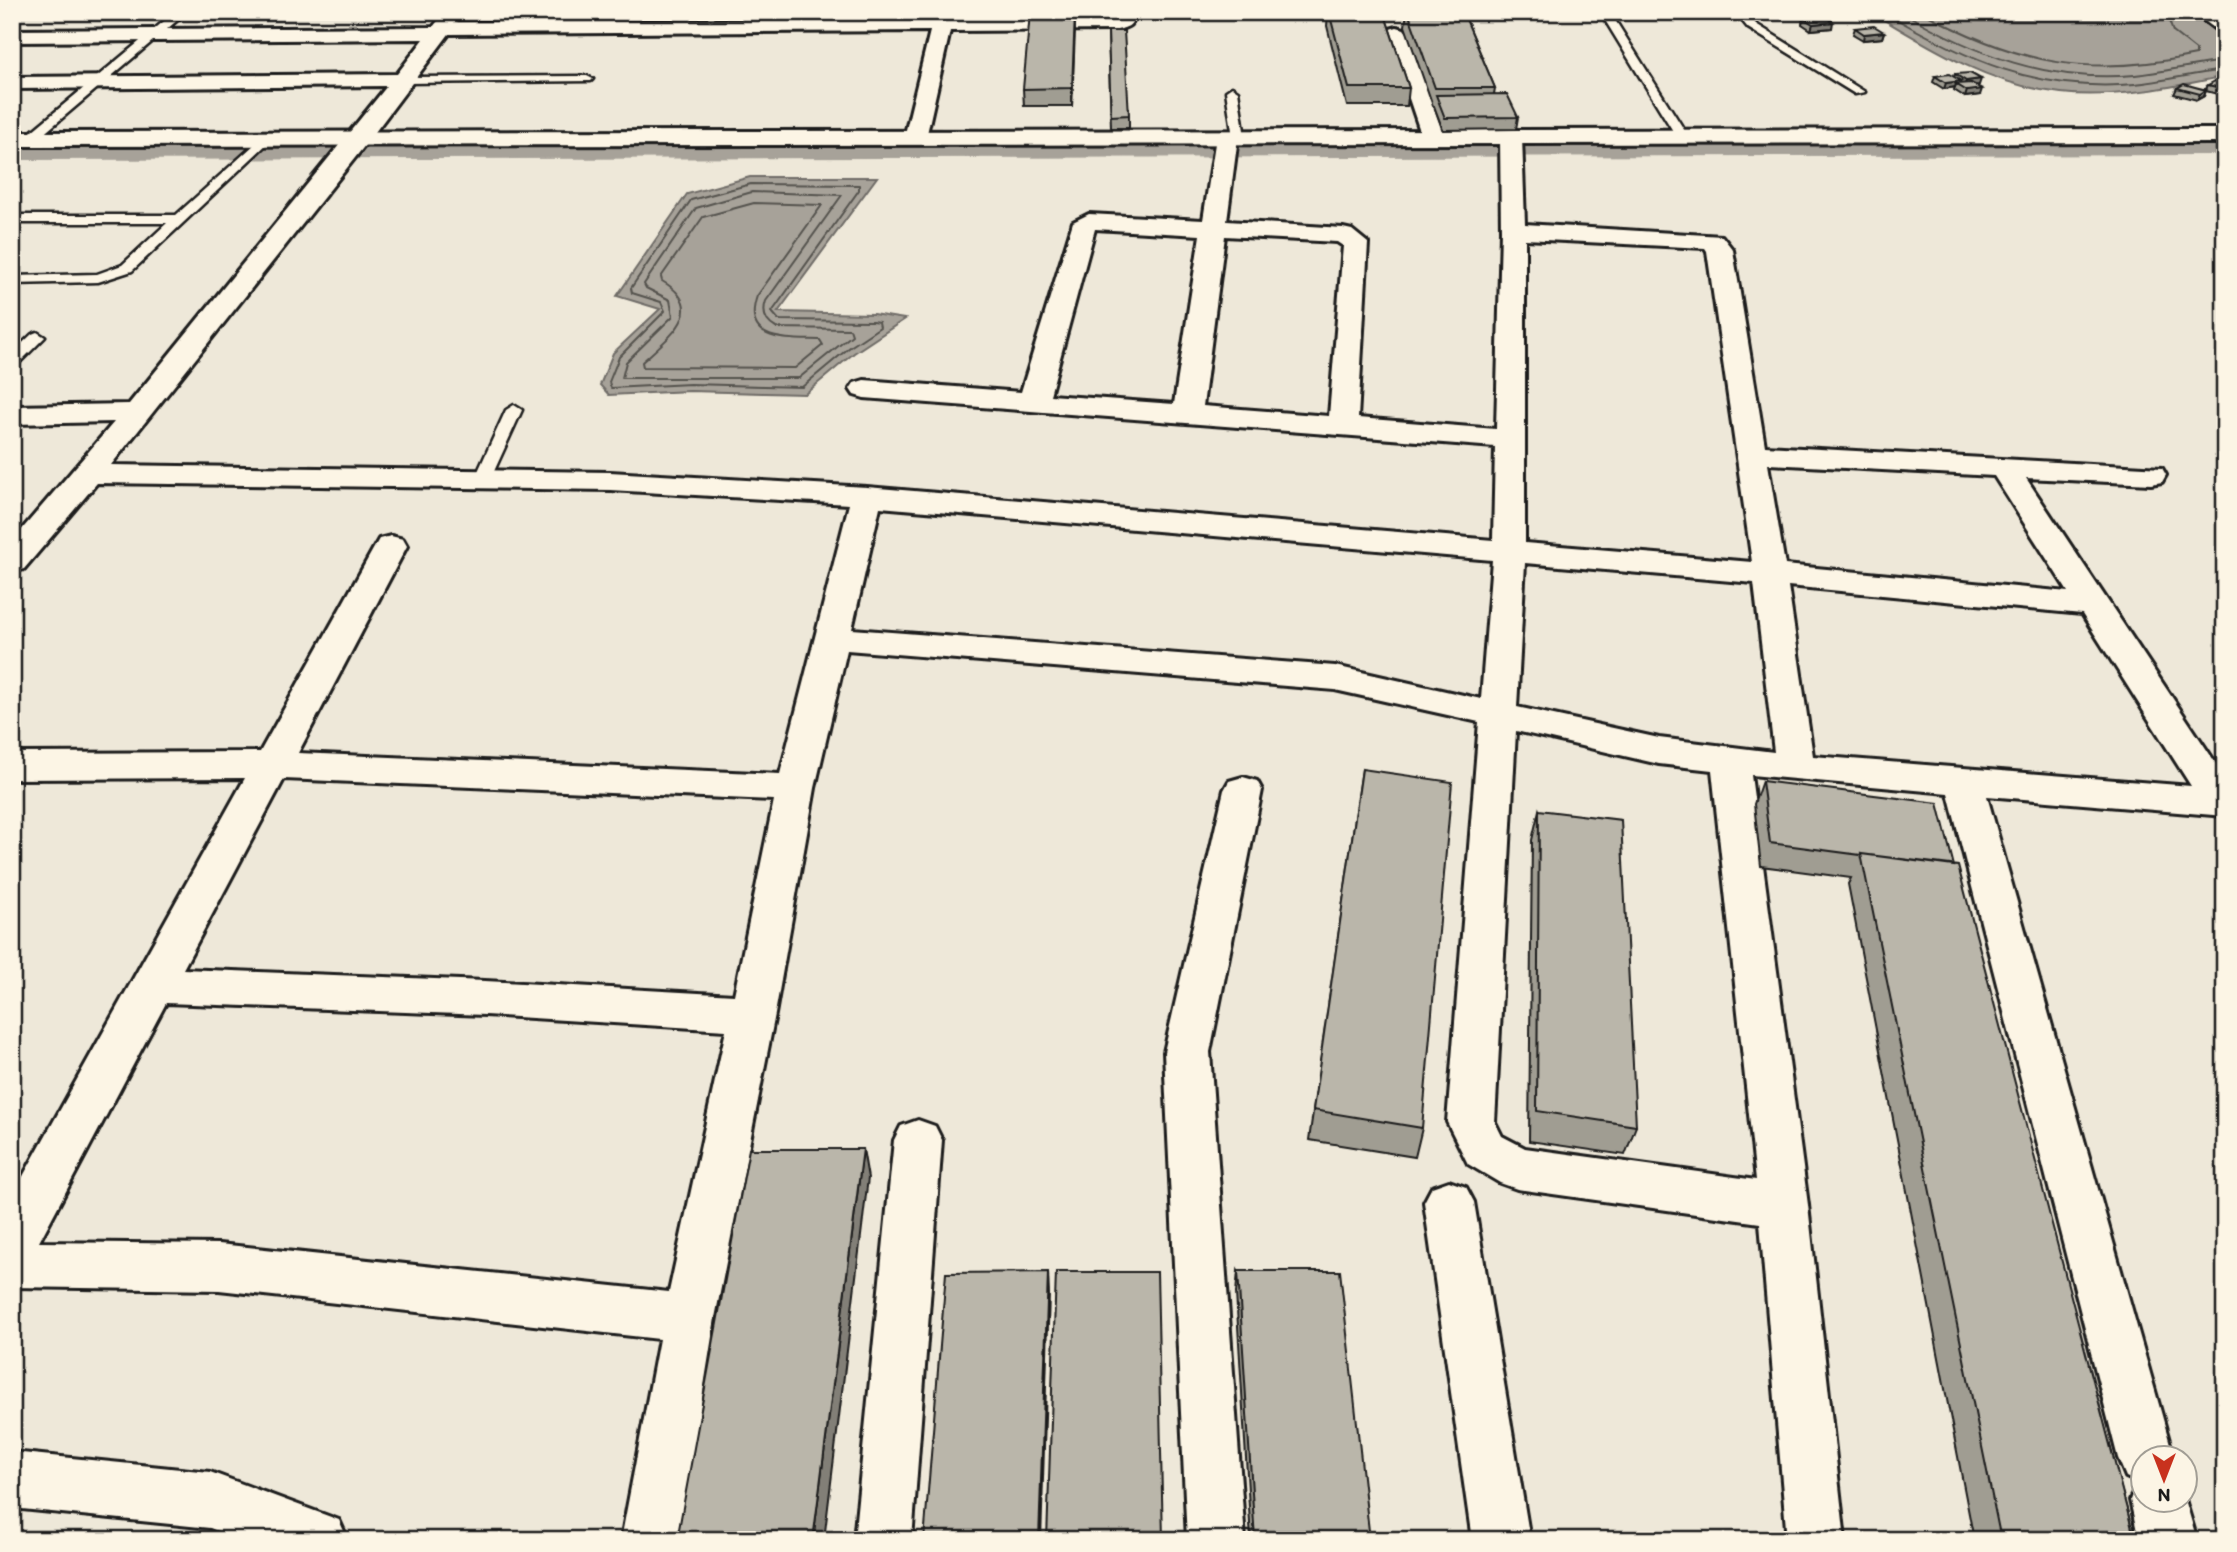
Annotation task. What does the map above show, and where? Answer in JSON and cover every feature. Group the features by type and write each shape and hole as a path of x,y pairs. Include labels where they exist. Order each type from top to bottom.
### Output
{"street":[{"path":"12,36 157,35 445,24 942,18 1117,24 1124,21 1124,12"},
{"path":"2203,12 2225,27"},
{"path":"915,138 942,18"},
{"path":"12,562 88,474 404,80 445,24"},
{"path":"1397,33 1433,137"},
{"path":"12,83 404,80"},
{"path":"21,139 351,146 915,138 1229,144 1433,137 1511,145 1682,136 2225,136"},
{"path":"1187,414 1229,144"},
{"path":"1511,145 1513,231 1508,439 1509,551 1471,1122 1485,1150 1517,1168 1783,1205"},
{"path":"1032,402 1082,227 1089,222 1109,220 1343,235 1354,243 1356,250 1343,427"},
{"path":"1513,231 1713,242 1720,250 1770,574 1795,768"},
{"path":"864,389 1508,439"},
{"path":"12,415 137,413"},
{"path":"1752,454 2151,475"},
{"path":"2005,468 2223,802"},
{"path":"88,474 610,481 867,496 1770,574 2095,605"},
{"path":"650,1540 689,1318 753,1014 796,788 867,496"},
{"path":"12,1244 391,546"},
{"path":"834,638 1335,678 1659,751 1795,768 2223,802"},
{"path":"1730,760 1783,1205 1816,1540"},
{"path":"12,766 271,765 796,788"},
{"path":"1964,782 2142,1444"},
{"path":"1216,1540 1187,1052 1243,790"},
{"path":"151,985 485,998 753,1014"},
{"path":"883,1540 918,1140"},
{"path":"1449,1202 1501,1540"},
{"path":"12,1264 219,1267 689,1318"},
{"path":"12,1480 210,1500 319,1540"},
{"path":"2162,1514 2168,1540"}],"lane":[{"path":"21,139 99,82 182,12"},
{"path":"1605,12 1682,136"},
{"path":"1740,12 1752,26 1859,92"},
{"path":"404,80 587,79"},
{"path":"1229,144 1232,90"},
{"path":"12,280 73,280 116,274 127,268 261,143"},
{"path":"12,219 179,219"},
{"path":"12,362 37,337"},
{"path":"482,480 514,410"}],"water":[{"path":"1871,12 2189,12 2225,38 2225,76 2122,93 2081,94 2035,89 1985,74"},
{"path":"750,177 877,177 778,312 873,314 905,319 854,353 805,394 690,391 609,395 600,385 613,353 660,309 617,296 687,194"}],"building":[{"path":"1329,12 1384,12 1409,88 1349,88"},
{"path":"1408,12 1463,12 1495,88 1435,88"},
{"path":"1030,13 1075,13 1072,88 1023,89"},
{"path":"1824,16 1833,22 1813,24 1803,18"},
{"path":"1874,26 1884,32 1864,34 1855,28"},
{"path":"1108,31 1124,31 1129,115 1111,116"},
{"path":"1970,73 1981,79 1966,81 1955,74"},
{"path":"1949,74 1961,81 1946,83 1935,76"},
{"path":"2215,81 2225,83 2225,89 2208,85"},
{"path":"1971,83 1982,89 1967,91 1956,84"},
{"path":"2184,84 2206,90 2200,94 2177,88"},
{"path":"1507,94 1518,117 1445,118 1436,95"},
{"path":"1362,769 1452,782 1422,1128 1313,1110"},
{"path":"1762,781 1938,803 1954,866 1770,843"},
{"path":"1539,810 1621,820 1636,1126 1537,1111"},
{"path":"1861,854 1958,866 2135,1540 2001,1540"},
{"path":"749,1149 863,1149 813,1540 677,1540"},
{"path":"1238,1271 1340,1271 1370,1540 1255,1540"},
{"path":"1048,1272 1039,1540 924,1540 946,1273"},
{"path":"1056,1272 1157,1272 1163,1540 1047,1540"}],"waterway":[{"path":"12,153 2225,148"}]}
